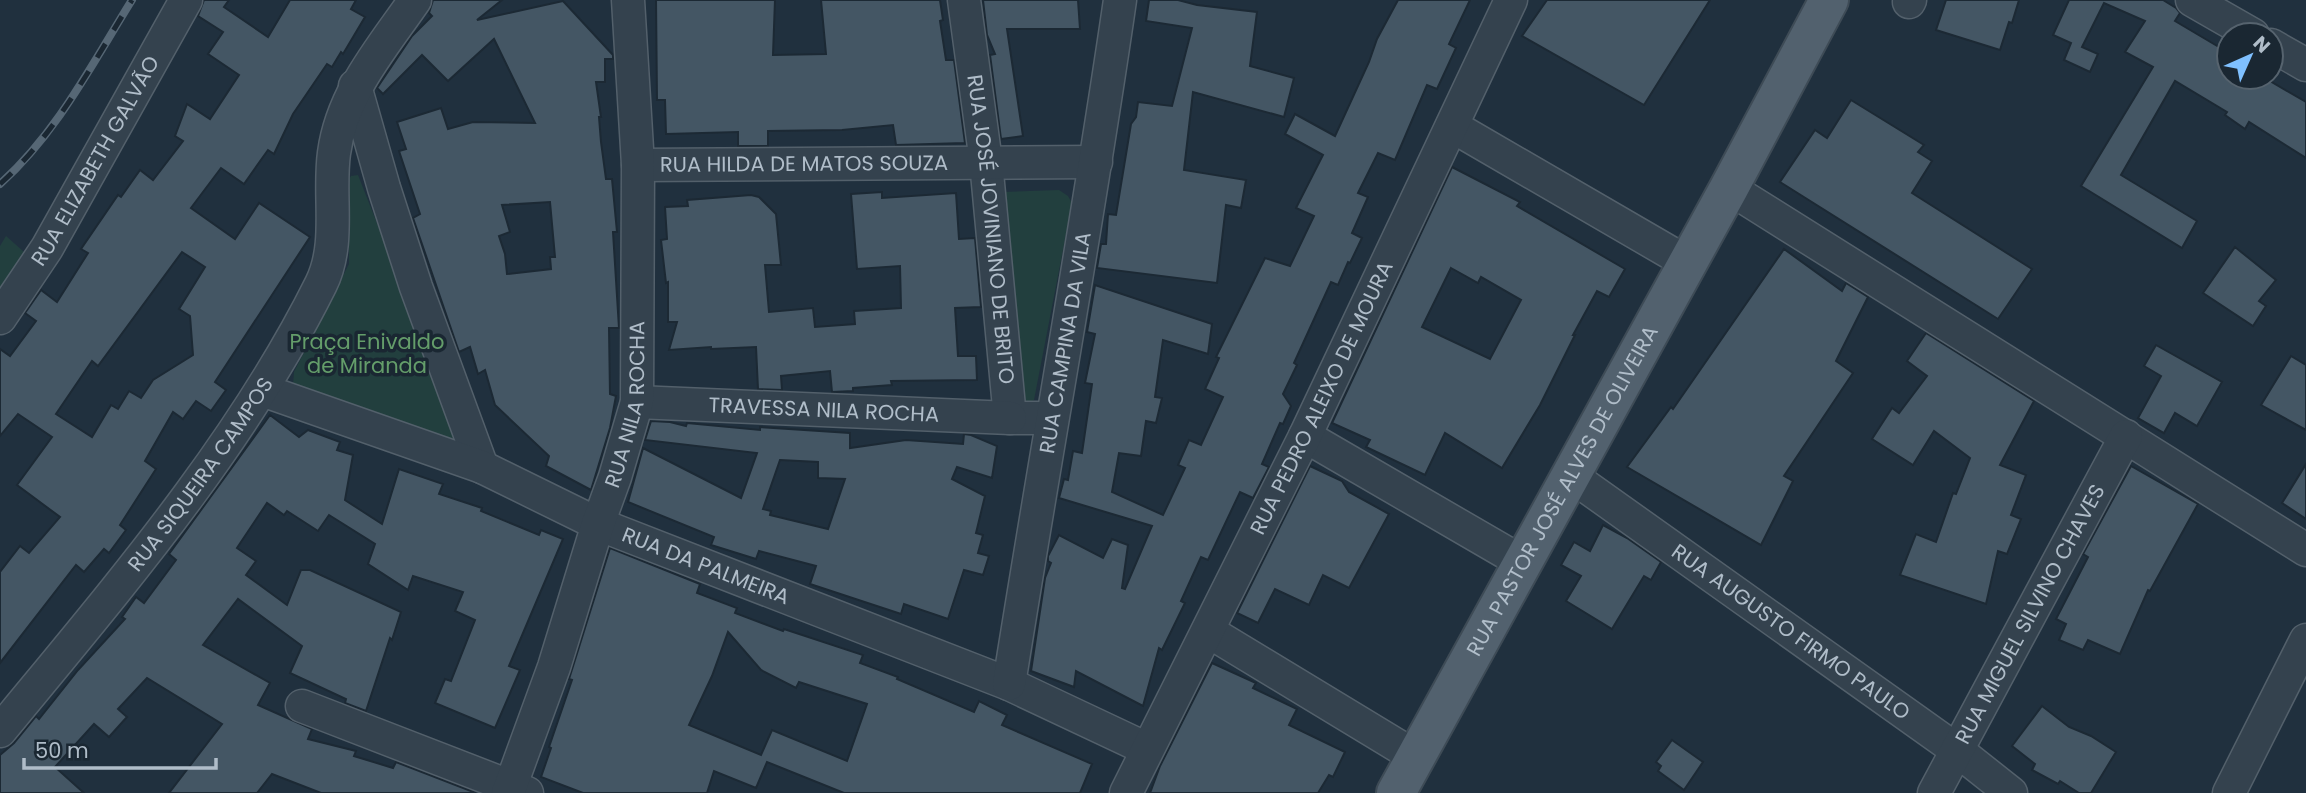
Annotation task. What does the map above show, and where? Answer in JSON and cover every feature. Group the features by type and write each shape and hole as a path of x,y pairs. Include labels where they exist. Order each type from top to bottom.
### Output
{"main road":[{"name":"RUA PASTOR JOSÉ ALVES DE OLIVEIRA","path":"1396,793 1729,188 1829,0"}],"street":[{"name":"RUA ELIZABETH GALVÃO","path":"0,318 47,248 186,0"},
{"name":"RUA SIQUEIRA CAMPOS","path":"0,731 169,521 262,390 328,269 331,258 334,154 345,110 355,86 415,0"},
{"name":"RUA NILA ROCHA","path":"515,791 637,402 638,165 628,0"},
{"name":"RUA JOSÉ JOVINIANO DE BRITO","path":"964,0 986,162 1010,418"},
{"name":"RUA CAMPINA DA VILA","path":"1009,684 1121,0"},
{"name":"RUA PEDRO ALEIXO DE MOURA","path":"1126,793 1305,436 1511,0"},
{"path":"2192,0 2229,21"},
{"path":"2285,53 2306,65"},
{"path":"355,86 416,287 482,467"},
{"path":"1452,126 1688,262"},
{"name":"RUA HILDA DE MATOS SOUZA","path":"638,165 1096,162"},
{"path":"1729,188 2306,550"},
{"name":"RUA DA PALMEIRA","path":"262,390 482,467 598,524 1009,684 1147,749"},
{"name":"TRAVESSA NILA ROCHA","path":"637,402 1010,418"},
{"path":"1010,418 1052,418"},
{"path":"1305,436 1522,562"},
{"name":"RUA MIGUEL SILVINO CHAVES","path":"1934,793 2126,436"},
{"name":"RUA AUGUSTO FIRMO PAULO","path":"1570,475 1958,751 2011,793"},
{"path":"1208,631 1416,757"},
{"path":"2229,793 2297,684 2306,640"},
{"path":"302,706 515,791"}],"green space":[{"name":"Praça Enivaldo de Miranda","path":"358,175 459,431 447,446 293,385 294,372 349,264 349,242 340,218 346,184 351,176"},
{"path":"1059,190 1068,196 1072,203 1034,400 1023,405 1003,192"},
{"path":"6,236 24,252 0,288 0,246"}],"building":[{"path":"204,0 229,0 224,7 268,37 290,0 356,0 351,9 365,17 343,54 341,52 332,67 327,64 293,114 274,154 268,150 244,184 221,168 191,208 235,239 259,203 310,237 215,382 226,390 211,411 196,401 183,419 173,412 145,461 156,469 120,525 126,530 109,553 104,549 84,572 76,565 0,663 0,572 20,546 29,553 60,517 17,485 52,437 18,414 0,436 0,349 10,356 36,321 25,313 41,290 57,302 88,253 81,249 118,195 121,197 140,170 153,180 183,141 175,136 187,104 210,119 239,75 208,54 223,32 198,16","holes":["182,252 205,267 179,309 190,316 193,355 153,380 141,398 129,391 118,409 111,405 92,437 56,414 92,361 98,366"]},
{"path":"433,0 502,0 477,20 563,1 613,55 613,59 605,59 605,82 596,82 606,179 612,179 617,232 613,232 619,328 609,328 610,394 616,396 610,428 591,490 546,466 549,456 495,405 485,370 478,374 470,347 459,352 413,218 420,214 399,151 406,149 397,122 441,108 448,129 473,122 535,123 494,39 448,81 422,55 383,94 377,88 412,36 432,16 429,13","holes":["550,202 555,257 550,257 551,269 507,274 505,254 499,236 510,232 502,205"]},
{"path":"656,0 775,0 773,55 826,54 821,0 940,0 946,60 954,60 965,143 896,145 893,125 842,130 768,131 768,146 738,146 738,132 666,134 665,100 657,100"},
{"path":"983,0 1078,0 1080,29 1007,29 1023,136 1001,139 990,55 995,54 987,35"},
{"path":"1149,0 1178,0 1257,12 1250,66 1294,78 1284,117 1193,92 1184,170 1246,180 1241,208 1226,205 1217,283 1097,268 1101,244 1106,244 1108,214 1116,215 1131,124 1136,117 1138,102 1172,106 1192,28 1146,21"},
{"path":"1398,0 1470,0 1449,44 1456,48 1437,89 1427,85 1395,160 1378,153 1358,193 1368,197 1352,233 1362,238 1338,285 1331,282 1294,363 1297,365 1283,394 1291,406 1283,424 1280,423 1262,464 1269,467 1253,498 1240,492 1208,560 1201,557 1181,601 1185,603 1162,650 1159,648 1143,706 1076,671 1074,687 1031,671 1045,578 1051,563 1048,556 1059,535 1103,558 1112,539 1128,545 1122,588 1125,589 1152,526 1059,498 1064,479 1068,480 1073,451 1082,453 1092,384 1085,383 1095,334 1087,332 1095,285 1212,324 1208,354 1163,340 1155,397 1162,398 1156,423 1146,421 1141,456 1119,453 1112,492 1163,515 1185,468 1178,465 1189,440 1201,445 1223,397 1205,389 1219,358 1216,357 1265,258 1290,266 1314,216 1296,208 1323,155 1285,134 1295,114 1335,136 1377,39"},
{"path":"1547,0 1710,0 1644,105 1522,36"},
{"path":"1946,0 2019,0 2000,50 1936,30"},
{"path":"2069,0 2163,0 2180,13 2175,21 2215,45 2215,91 2285,90 2306,102 2306,158 2249,122 2245,129 2225,115 2227,112 2175,81 2121,175 2197,221 2182,248 2081,186 2153,67 2125,52 2145,21 2104,3 2082,47 2098,54 2090,72 2064,60 2071,43 2053,35"},
{"path":"1851,100 1924,145 1918,152 1932,161 1912,193 2032,269 1998,319 1780,182 1815,130 1827,138"},
{"path":"1452,167 1520,202 1517,206 1625,269 1609,297 1597,291 1540,405 1502,468 1445,433 1425,475 1366,447 1370,440 1332,423","holes":["1451,268 1478,283 1481,277 1521,300 1490,359 1422,327"]},
{"path":"882,192 882,198 956,193 959,239 975,238 981,307 955,308 958,356 976,356 977,380 891,381 892,385 832,392 830,371 781,376 782,390 758,389 756,347 669,350 677,322 668,322 668,282 666,283 661,240 667,239 665,207 688,206 687,200 751,195 759,197 776,214 781,265 765,265 769,312 813,308 815,327 855,324 854,311 901,308 900,266 857,269 851,194"},
{"path":"2235,247 2276,280 2259,301 2266,306 2253,326 2203,293"},
{"path":"1784,249 1842,291 1846,283 1868,297 1836,361 1853,373 1784,476 1793,481 1761,545 1627,467 1671,407 1673,409"},
{"path":"1926,333 2034,401 2000,465 2026,475 2011,515 2021,519 2007,554 1998,551 1986,604 1900,575 1916,534 1936,542 1953,493 1956,494 1970,458 1934,431 1913,465 1872,439 1892,408 1899,413 1927,376 1907,361"},
{"path":"2156,345 2222,382 2197,426 2175,413 2164,433 2138,418 2161,376 2144,366"},
{"path":"2291,356 2306,365 2306,430 2261,405"},
{"path":"270,415 299,437 308,430 340,442 337,450 353,455 345,500 382,524 399,469 443,484 439,494 482,508 481,511 539,535 541,530 563,539 509,666 520,670 495,728 435,703 445,679 451,681 475,620 455,611 463,592 413,576 408,590 368,564 375,544 329,515 318,531 287,511 284,515 267,503 237,548 256,561 246,575 287,605 301,570 310,570 401,612 366,711 345,703 346,699 290,673 302,646 238,599 203,645 270,683 258,705 312,729 308,739 356,751 354,756 393,768 396,762 476,793 321,793 272,774 257,793 169,793 222,724 147,678 118,709 127,717 109,737 94,724 55,767 84,793 0,793 0,755 14,743 36,716 39,719 78,670 125,619 122,617 136,597 144,603 176,560 169,554"},
{"path":"651,421 686,426 687,423 760,430 760,427 850,433 850,448 906,440 963,444 964,434 971,435 997,446 992,478 957,467 952,479 985,496 976,533 983,535 978,553 989,556 983,575 964,570 948,619 904,604 901,614 810,584 816,566 759,551 756,559 711,545 714,537 628,502 643,448 741,498 757,453 645,440","holes":["780,460 818,462 818,478 845,479 828,529 770,515 771,511 763,509"]},
{"path":"2306,464 2306,519 2282,503"},
{"path":"1310,466 1342,481 1349,492 1389,514 1349,588 1323,575 1309,605 1275,589 1258,623 1237,613"},
{"path":"2131,466 2198,504 2150,591 2148,590 2120,654 2088,640 2083,650 2059,640 2066,624 2056,619 2088,557 2083,554"},
{"path":"1603,525 1661,562 1651,580 1644,576 1612,629 1566,601 1581,576 1561,565 1574,542 1590,551"},
{"path":"610,548 700,584 697,593 737,608 735,613 783,631 784,629 863,655 860,663 898,677 897,679 974,712 979,701 1007,715 1002,725 1092,764 1080,793 844,793 767,762 756,788 714,771 707,793 583,793 541,777 572,680 569,679","holes":["728,632 761,670 796,688 799,682 867,704 847,761 772,730 761,755 689,725 712,676"]},
{"path":"1212,663 1256,683 1253,688 1297,709 1289,725 1345,752 1333,777 1329,775 1318,793 1150,793 1160,766"},
{"path":"2042,706 2069,727 2091,736 2116,752 2091,793 2079,793 2060,781 2058,784 2032,770 2035,764 2012,746"},
{"path":"1672,740 1703,762 1684,790 1658,771 1661,766 1656,762"}],"railway":[{"path":"0,184 39,143 56,120 132,0"}]}
